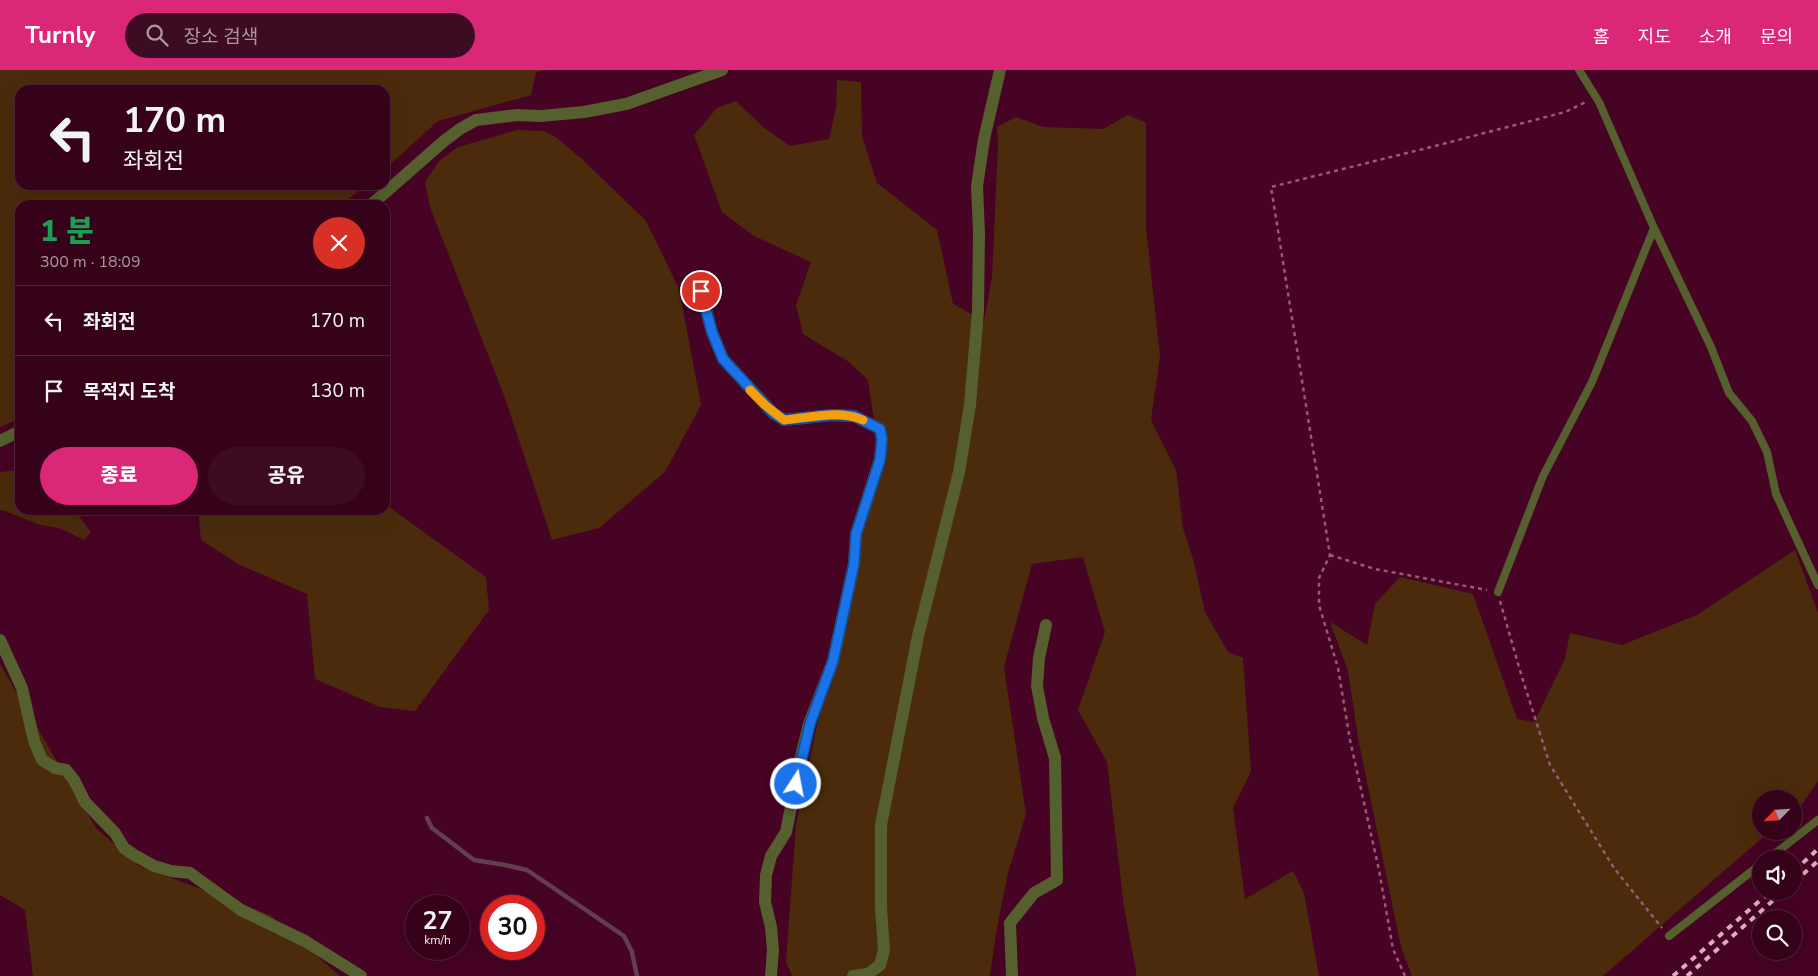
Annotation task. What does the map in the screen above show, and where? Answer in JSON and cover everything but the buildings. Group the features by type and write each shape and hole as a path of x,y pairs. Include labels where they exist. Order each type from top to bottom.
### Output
{"street":[{"path":"390,188 460,128 476,120 517,115 541,116 584,112 626,104 722,70"},
{"path":"853,976 868,974 880,965 884,950 881,908 881,825 918,636 959,472 970,405 978,311 979,233 977,186 984,139 1000,70"},
{"path":"377,200 388,190"},
{"path":"701,291 712,332 723,359 773,413 784,420 832,415 854,416 880,429 882,439 880,460 856,534 854,564 833,661 802,752 786,832 771,856 766,875 765,902 771,927 773,950 771,976"},
{"path":"0,441 15,434"},
{"path":"1012,976 1010,923 1034,893 1056,880 1056,758 1043,718 1037,686 1039,658 1046,625"},
{"path":"0,640 22,688 34,741 42,760 55,768 66,770 74,780 85,802 115,833 124,848 154,866 190,874 241,910 305,941 361,976"}],"lane":[{"path":"1579,70 1596,97 1654,228 1711,347 1730,393 1752,421 1767,452 1776,494 1818,585"},
{"path":"1498,592 1543,476 1592,382 1654,228"},
{"path":"1780,850 1818,820"},
{"path":"1668,936 1752,871"}],"path":[{"path":"1405,976 1394,949 1379,870 1350,740 1338,668 1319,605 1319,578 1330,555 1271,186 1421,150 1565,112 1596,97"},
{"path":"1330,555 1375,569 1498,592 1521,674 1550,765 1614,868 1668,936"}],"shaded area":[{"path":"0,70 549,70 536,72 531,95 438,121 390,164 390,85 15,85 15,190 360,190 347,200 15,200 15,418 14,421 0,427"},
{"path":"837,80 861,82 862,136 877,183 937,230 953,304 984,321 992,277 998,146 997,127 1016,117 1043,127 1103,129 1128,115 1146,123 1146,228 1160,356 1151,420 1176,470 1183,528 1193,559 1205,612 1228,652 1243,658 1251,771 1233,808 1245,899 1293,871 1304,893 1319,976 1136,976 1124,907 1107,762 1078,710 1105,632 1083,557 1032,564 1004,667 1026,814 1008,873 990,976 792,976 786,961 796,825 845,592 879,452 868,380 849,362 803,334 796,305 811,262 754,236 722,212 694,135 717,108 736,101 763,127 790,146 829,139 836,108"},
{"path":"517,130 544,131 557,138 584,161 646,221 679,289 701,405 665,472 599,528 552,540 505,398 430,207 425,182 440,160 458,147"},
{"path":"15,470 15,515 0,510 0,472"},
{"path":"390,508 486,577 489,610 415,711 380,707 315,679 307,594 240,565 201,540 198,515 390,515"},
{"path":"15,515 78,515 91,532 84,540 59,528 40,525"},
{"path":"1795,550 1818,613 1818,781 1803,803 1802,790 1752,790 1752,840 1760,840 1603,976 1412,976 1401,947 1358,738 1348,671 1330,622 1367,645 1375,604 1400,577 1473,594 1517,719 1534,722 1565,659 1570,633 1622,645 1697,615"},
{"path":"0,664 96,828 139,866 270,915 340,976 33,976 25,910 0,895"}],"waterway":[{"path":"427,818 432,828 474,860 527,870 624,936 632,952 637,976"}],"railway":[{"path":"1802,864 1818,849"},
{"path":"1802,875 1818,861"},
{"path":"1673,976 1761,900"},
{"path":"1687,976 1774,900"}],"slow traffic":[{"path":"750,390 773,413 784,420 832,415 854,416 863,420"}],"route":[{"path":"701,291 712,332 723,359 773,413 784,420 832,415 854,416 880,429 882,439 880,460 856,534 854,564 833,661 810,724 796,784"}]}
